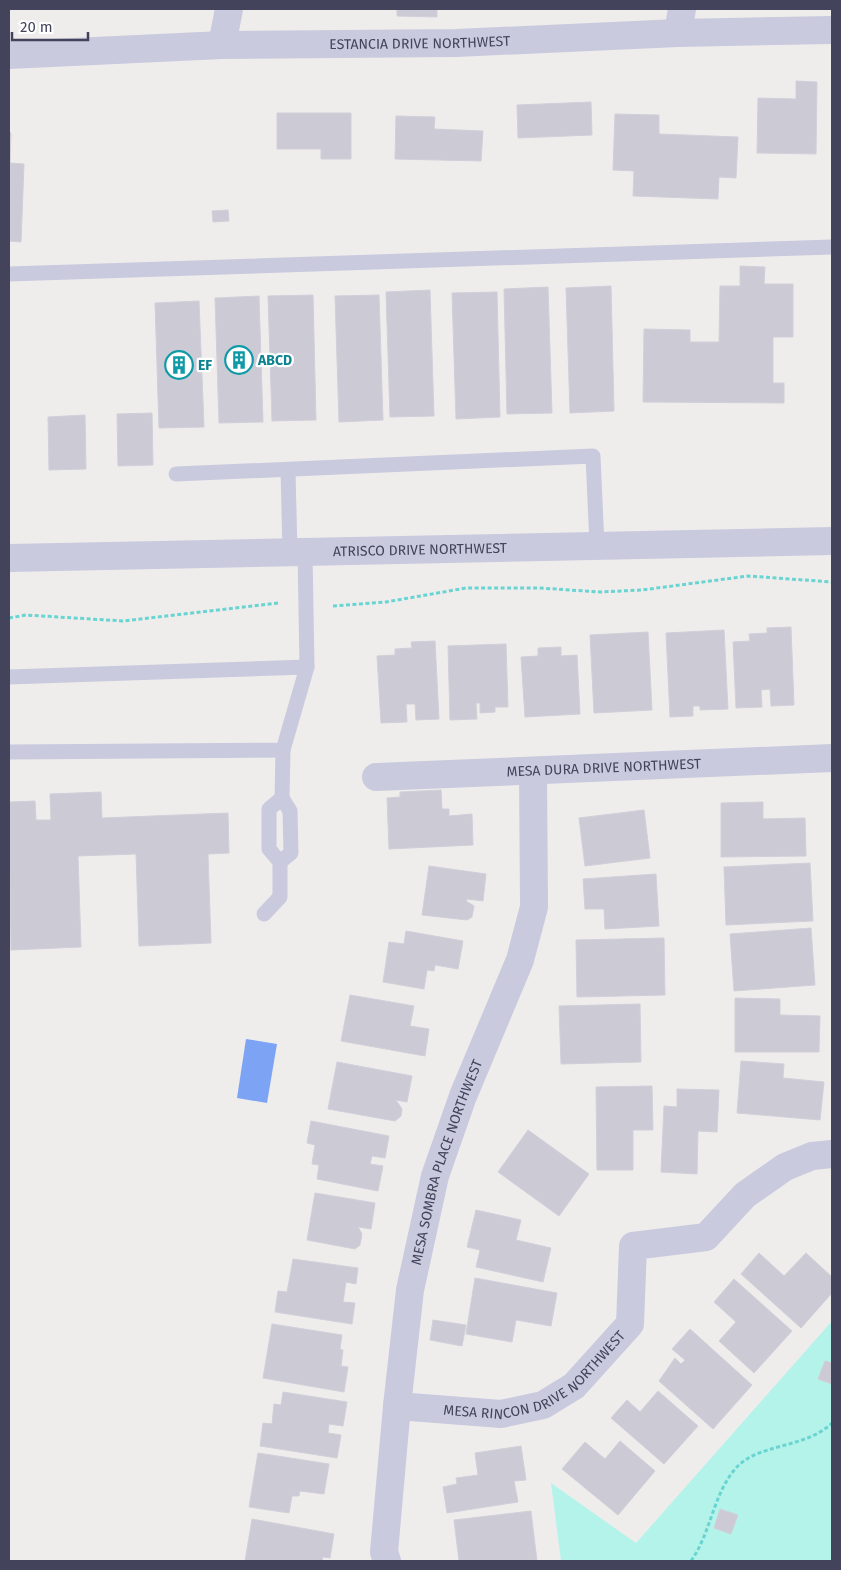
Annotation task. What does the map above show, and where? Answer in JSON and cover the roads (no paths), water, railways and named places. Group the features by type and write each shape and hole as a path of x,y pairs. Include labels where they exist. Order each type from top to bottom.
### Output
{"street":[{"path":"222,45 229,9"},
{"name":"ESTANCIA DRIVE NORTHWEST","path":"9,55 222,45 456,43 680,21 832,30"},
{"name":"ATRISCO DRIVE NORTHWEST","path":"9,558 832,541"},
{"name":"MESA DURA DRIVE NORTHWEST","path":"376,777 832,758"},
{"name":"MESA SOMBRA PLACE NORTHWEST","path":"387,1561 384,1552 396,1406 410,1290 435,1176 463,1096 520,960 534,907 533,771"},
{"name":"MESA RINCON DRIVE NORTHWEST","path":"396,1406 501,1414 543,1405 574,1386 630,1324 633,1246 706,1237 745,1195 785,1167 812,1156 832,1154"}],"lane":[{"path":"9,274 832,247"},
{"path":"176,474 593,456 597,546"},
{"path":"280,862 291,853 290,811 282,798 283,750 307,667 298,552 288,470"},
{"path":"9,677 307,667"},
{"path":"9,752 283,750"},
{"path":"264,914 280,897 280,862 269,849 269,809 282,798"}],"water":[{"path":"246,1039 277,1044 267,1103 237,1098"}],"place":[{"name":"ABCD","path":"239,360"},
{"name":"EF","path":"179,365"}]}
